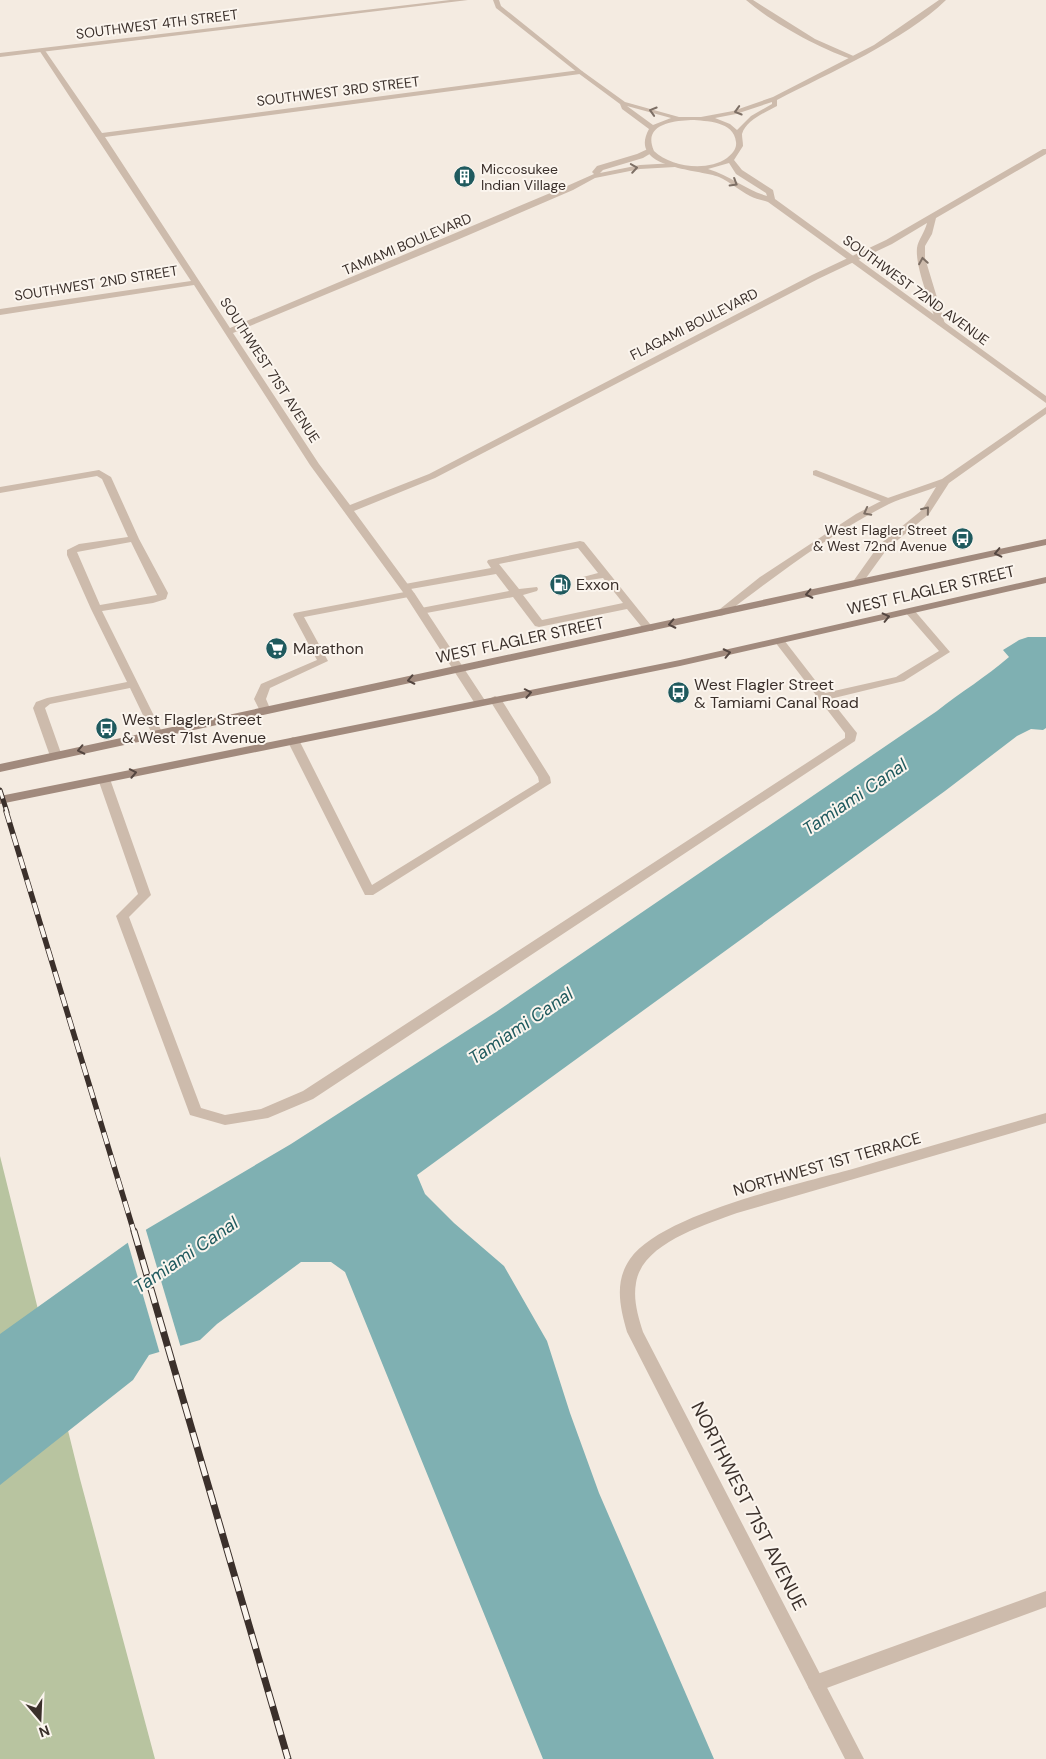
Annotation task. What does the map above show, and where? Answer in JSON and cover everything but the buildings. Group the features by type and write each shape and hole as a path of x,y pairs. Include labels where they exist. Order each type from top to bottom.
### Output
{"main road":[{"name":"WEST FLAGLER STREET","path":"0,768 1046,542"},
{"name":"WEST FLAGLER STREET","path":"0,800 494,699 653,669 780,642 1046,580"},
{"path":"1023,585 1046,584"}],"street":[{"name":"SOUTHWEST 4TH STREET","path":"0,55 466,0"},
{"path":"496,0 498,7 580,72 623,103 683,118"},
{"path":"748,0 813,41 832,51 855,58"},
{"path":"775,98 775,105 741,127 738,136 739,147 731,160 718,166 696,168 675,165 661,160 650,150 648,142 652,128 661,122 734,113 775,98 855,58 912,24 943,0"},
{"name":"SOUTHWEST 71ST AVENUE","path":"42,50 100,135 316,465 408,590 480,702"},
{"name":"SOUTHWEST 3RD STREET","path":"100,135 580,72"},
{"path":"623,103 624,108 652,128"},
{"path":"699,118 726,125 738,136"},
{"name":"TAMIAMI BOULEVARD","path":"593,176 600,168 640,156 650,150"},
{"name":"FLAGAMI BOULEVARD","path":"349,509 432,476 889,242 1046,151"},
{"name":"SOUTHWEST 72ND AVENUE","path":"731,160 739,172 770,192 771,200"},
{"name":"TAMIAMI BOULEVARD","path":"229,332 454,238 570,188 593,176 640,167 675,165"},
{"name":"SOUTHWEST 72ND AVENUE","path":"696,168 723,176 754,195 771,200 1046,400"},
{"path":"932,218 928,234 921,246 921,258 941,324"},
{"name":"SOUTHWEST 2ND STREET","path":"0,312 197,282"},
{"path":"720,613 764,579 819,541 888,500 945,481 1046,410"},
{"path":"0,490 99,473 106,477 134,539 163,593 162,597 96,610"},
{"path":"816,473 888,500"},
{"path":"857,583 882,547 926,512 945,481"},
{"path":"134,539 79,547 72,550 72,555 96,610 157,734"},
{"path":"630,605 539,624 492,562 580,544 604,575 630,605 649,629"},
{"path":"265,711 260,699 265,686 323,661 298,615 498,570"},
{"path":"587,578 604,575"},
{"path":"421,611 533,589"},
{"path":"822,697 900,679 944,652 910,612"},
{"path":"104,779 145,895 122,916 195,1111 225,1120 263,1114 308,1096 851,739 851,733 780,642"},
{"path":"56,756 40,704 134,684"},
{"path":"294,740 369,892 545,783 544,777 494,699"},
{"name":"NORTHWEST 1ST TERRACE","path":"631,1268 643,1253 660,1241 705,1219 733,1209 1046,1118"},
{"name":"NORTHWEST 71ST AVENUE","path":"631,1268 626,1294 629,1314 635,1332 855,1759"},
{"path":"816,1683 1046,1599"}],"green space":[{"path":"0,1156 80,1479 155,1759 0,1759"}],"water":[{"name":"Tamiami Canal","path":"1028,637 1046,637 1046,728 1043,730 1031,729 1017,736 945,791 417,1175 425,1194 454,1223 504,1266 547,1341 570,1413 599,1493 714,1759 543,1759 345,1272 331,1262 301,1262 217,1324 200,1340 149,1355 133,1380 0,1485 0,1334 147,1229 291,1144 496,1012 937,711 1009,657 1003,650"}],"pier":[{"path":"145,1227 181,1348 160,1354 127,1240"}],"railway":[{"path":"0,790 7,812"},
{"path":"6,811 134,1232"},
{"path":"134,1231 288,1759"}],"place":[{"name":"Miccosukee Indian Village","path":"465,177"},
{"name":"West Flagler Street & West 72nd Avenue","path":"963,538"},
{"name":"Exxon","path":"560,584"},
{"name":"Marathon","path":"277,648"},
{"name":"West Flagler Street & Tamiami Canal Road","path":"678,693"},
{"name":"West Flagler Street & West 71st Avenue","path":"106,728"}]}
